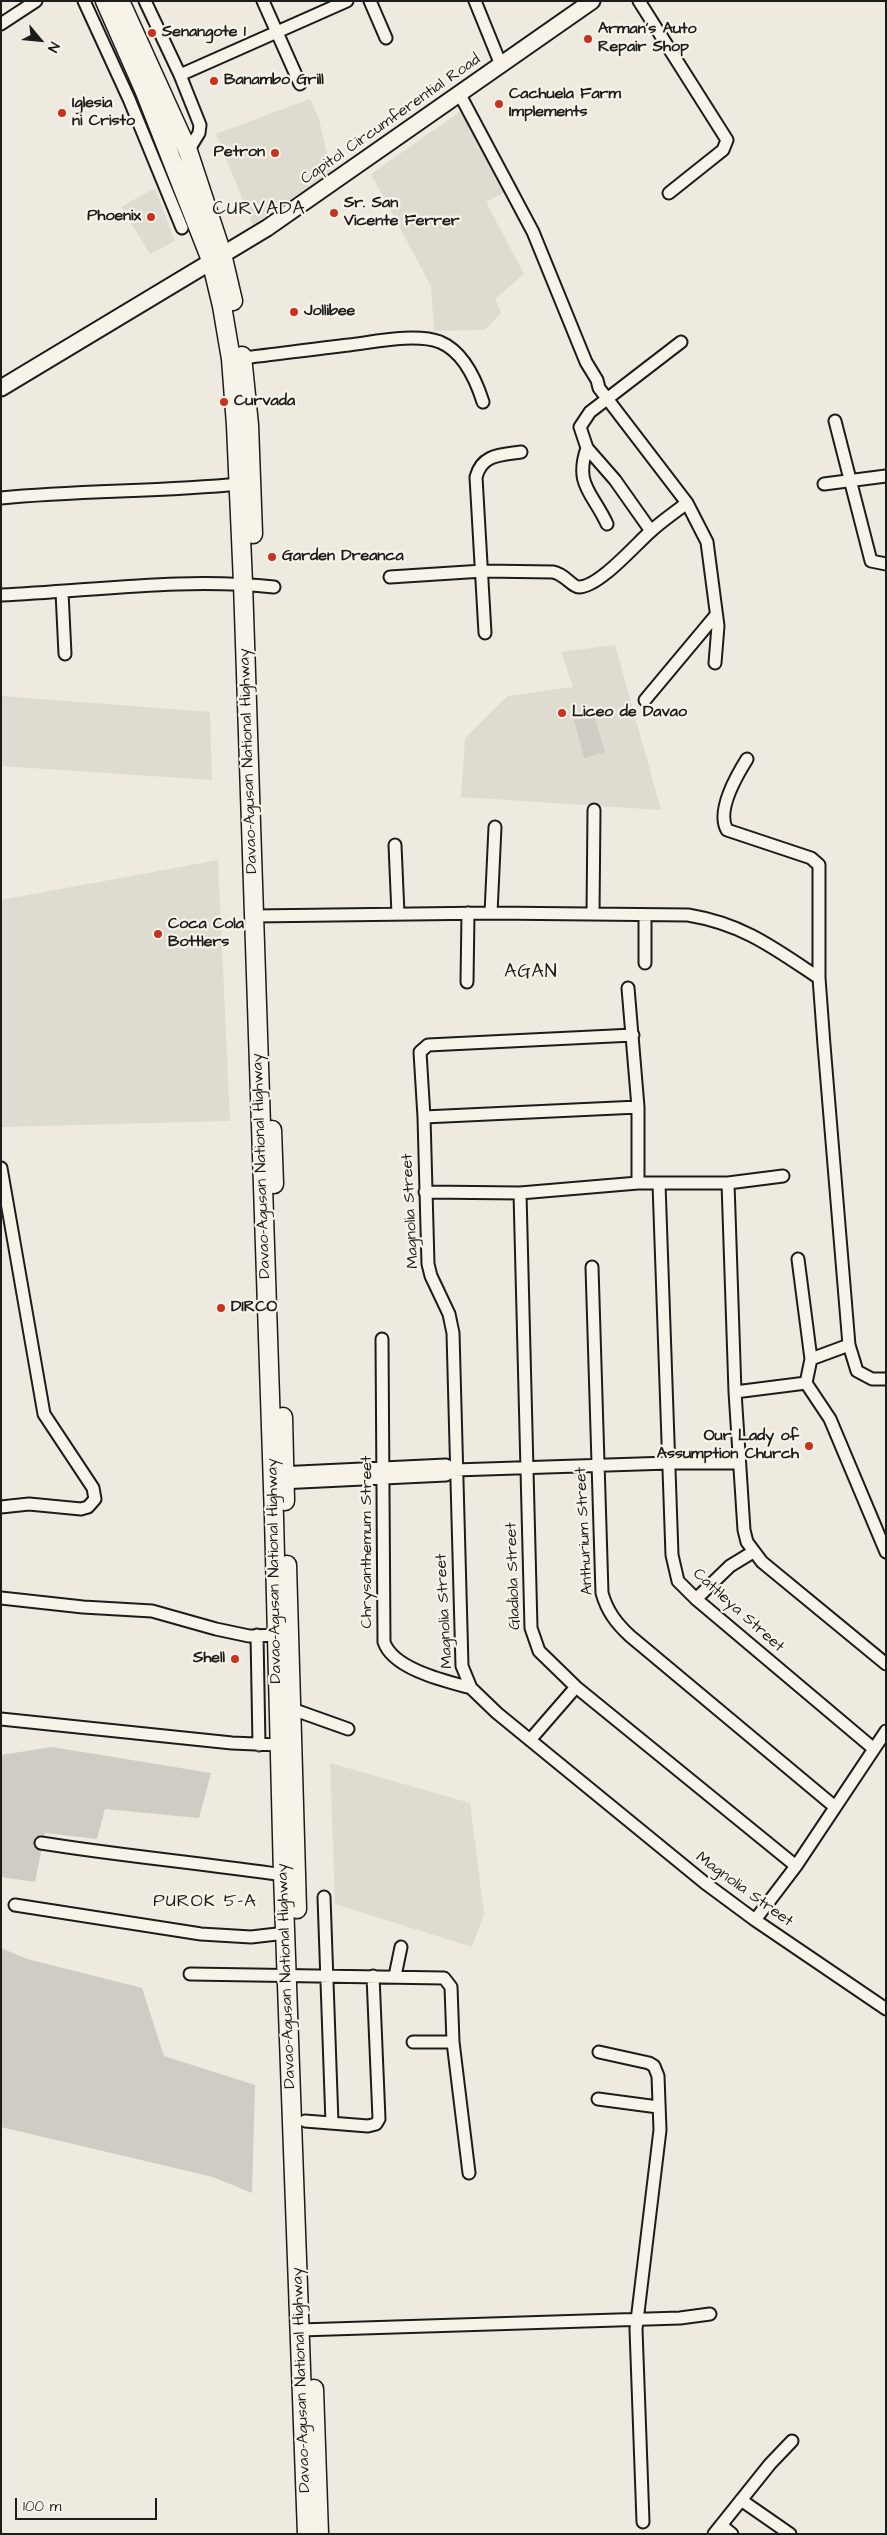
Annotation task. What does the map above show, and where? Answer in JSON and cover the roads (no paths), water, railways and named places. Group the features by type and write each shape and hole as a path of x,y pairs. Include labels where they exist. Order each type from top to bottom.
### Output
{"highway":[{"name":"Davao-Agusan National Highway","path":"105,1 216,257 234,303 249,425 249,584 283,1635 279,1745 283,1875 286,1933 293,1976 305,2121 307,2534"},
{"name":"Davao-Agusan National Highway","path":"120,1 188,151 216,257 231,359 239,484 249,584"},
{"name":"Davao-Agusan National Highway","path":"283,1635 292,1709 293,1976 306,2329 319,2534"}],"main road":[{"name":"Capitol Circumferential Road","path":"1,388 267,228 585,4"}],"street":[{"path":"1,24 36,1"},
{"path":"84,1 129,99 182,228"},
{"path":"145,1 180,75 200,125 199,133 188,151"},
{"path":"263,1 276,34 300,84"},
{"path":"180,75 347,1"},
{"path":"370,1 386,38"},
{"path":"475,1 501,65"},
{"path":"639,1 727,140 723,150 669,193"},
{"path":"459,93 533,232 586,362 597,380 599,388 687,503 707,542 716,615 715,663"},
{"path":"242,358 374,342 431,339 441,342 461,358 478,388 483,402"},
{"path":"652,531 615,480 587,448 583,441 580,427 590,412 681,342"},
{"path":"835,421 871,561 886,564"},
{"path":"587,448 581,464 584,482 607,524"},
{"path":"485,633 481,583 483,571 476,477 478,467 483,461 491,457 521,452"},
{"path":"824,484 886,476"},
{"path":"1,498 58,493 152,491 239,484"},
{"path":"390,577 483,571 553,572 564,575 574,586 580,587 600,578 652,531 687,503"},
{"path":"1,595 182,583 249,584 274,587"},
{"path":"62,592 65,654"},
{"path":"644,700 716,615"},
{"path":"747,759 730,791 724,816 724,826 731,833 800,853 816,860 819,873 820,978 849,1346 857,1371 872,1379 886,1379"},
{"path":"593,914 594,810"},
{"path":"491,913 495,827"},
{"path":"395,845 398,914"},
{"path":"260,916 468,913 688,915 725,923 770,945 820,978"},
{"path":"467,982 468,913"},
{"path":"645,916 645,963"},
{"path":"628,988 638,1107 638,1183"},
{"name":"Magnolia Street","path":"633,1035 428,1045 420,1052 424,1117 428,1264 430,1276 445,1303 453,1333 455,1470 462,1666 471,1688 530,1740 705,1883 755,1920 886,2009"},
{"path":"424,1117 638,1107"},
{"path":"1,1168 44,1414 95,1492 92,1503 81,1509 29,1504 1,1506"},
{"path":"425,1192 520,1193 638,1183 728,1183 783,1176"},
{"path":"728,1183 739,1463 744,1530 747,1542 753,1552 820,1611 886,1664"},
{"name":"Cattleya Street","path":"659,1184 668,1463 674,1568 678,1581 696,1600 874,1749"},
{"name":"Gladiola Street","path":"520,1193 531,1628 534,1641 539,1651 576,1686 796,1866"},
{"path":"798,1260 811,1359 806,1383 830,1419 886,1552"},
{"name":"Anthurium Street","path":"592,1267 602,1593 611,1615 630,1636 835,1807"},
{"name":"Chrysanthemum Street","path":"382,1340 384,1642 387,1650 404,1664 444,1681 471,1688"},
{"path":"811,1359 849,1346"},
{"path":"736,1392 806,1383"},
{"path":"279,1478 384,1473 446,1475 455,1470 598,1467 668,1463 739,1463"},
{"path":"696,1600 730,1566 753,1552"},
{"path":"1,1598 83,1607 152,1611 216,1629 257,1635 283,1635"},
{"path":"257,1635 260,1745"},
{"path":"530,1740 576,1686"},
{"path":"292,1709 348,1729"},
{"path":"1,1720 260,1745 279,1745"},
{"path":"755,1920 796,1866 886,1731"},
{"path":"41,1844 283,1875"},
{"path":"324,1897 332,2123"},
{"path":"14,1905 201,1934 251,1938 286,1933"},
{"path":"395,1976 400,1947"},
{"path":"190,1974 437,1977 448,1981 451,1987 453,2042 469,2173"},
{"path":"305,2121 368,2126 376,2124 379,2119 373,1976"},
{"path":"413,2042 453,2042"},
{"path":"599,2052 654,2066 658,2076 660,2143 636,2320 643,2522"},
{"path":"598,2099 658,2107"},
{"path":"306,2329 636,2320 710,2314"},
{"path":"732,2534 717,2529 792,2441"},
{"path":"741,2500 790,2534"}],"place":[{"name":"Senangote 1","path":"152,33"},
{"name":"Arman's Auto Repair Shop","path":"588,39"},
{"name":"Banambo Grill","path":"214,81"},
{"name":"Cachuela Farm Implements","path":"499,104"},
{"name":"Iglesia ni Cristo","path":"62,113"},
{"name":"Petron","path":"275,153"},
{"name":"Sr. San Vicente Ferrer","path":"334,213"},
{"name":"Phoenix","path":"151,217"},
{"name":"Jollibee","path":"294,312"},
{"name":"Curvada","path":"224,402"},
{"name":"Garden Dreanca","path":"272,557"},
{"name":"Liceo de Davao","path":"562,713"},
{"name":"Coca Cola Bottlers","path":"158,934"},
{"name":"DIRCO","path":"221,1308"},
{"name":"Our Lady of Assumption Church","path":"809,1446"},
{"name":"Shell","path":"235,1659"}],"district":[{"name":"CURVADA","path":"259,210"},
{"name":"AGAN","path":"531,973"},
{"name":"PUROK 5-A","path":"205,1902"}]}
